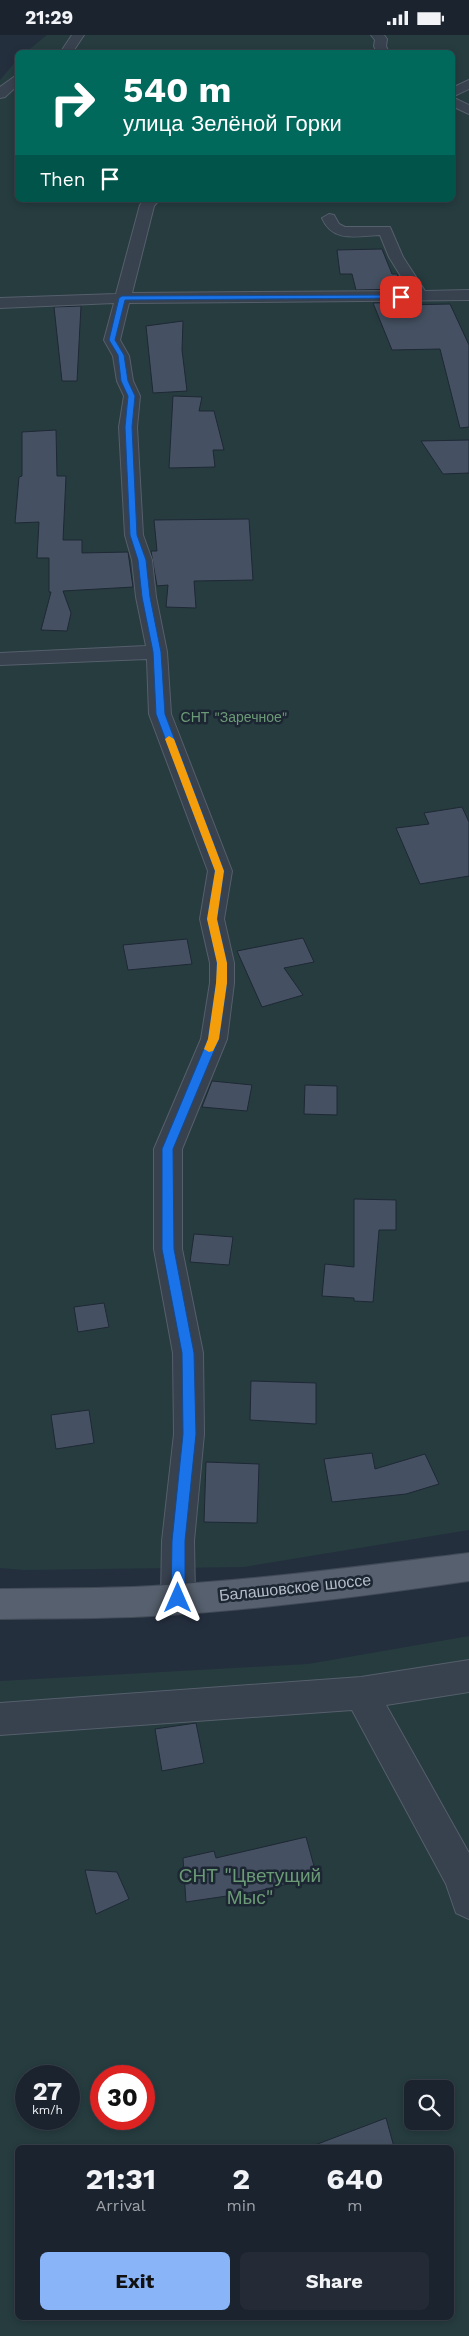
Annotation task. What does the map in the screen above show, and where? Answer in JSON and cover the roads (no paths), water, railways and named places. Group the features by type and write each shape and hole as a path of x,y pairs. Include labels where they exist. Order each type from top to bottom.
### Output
{"main road":[{"name":"Балашовское шоссе","path":"0,1604 107,1603 178,1598 329,1585 469,1567"}],"street":[{"path":"68,50 78,35"},
{"path":"377,35 381,39 382,50"},
{"path":"0,94 15,81"},
{"path":"455,91 469,84"},
{"path":"150,202 147,205 112,340 121,355 125,381 132,396 128,427 134,535 142,560 146,597 157,652 160,714 220,871 212,919 222,963 222,983 214,1039 168,1149 168,1249 188,1353 189,1434 178,1541 178,1598"},
{"path":"329,218 333,227 343,232 385,230 396,257 421,296"},
{"path":"0,303 122,298 469,295"},
{"path":"0,659 157,652"},
{"path":"0,1719 361,1693 469,1676"},
{"path":"361,1693 463,1878 469,1900"}],"park label":[{"name":"СНТ \"Заречное\"","path":"234,717"},
{"name":"СНТ \"Цветущий Мыс\"","path":"250,1886"}]}
